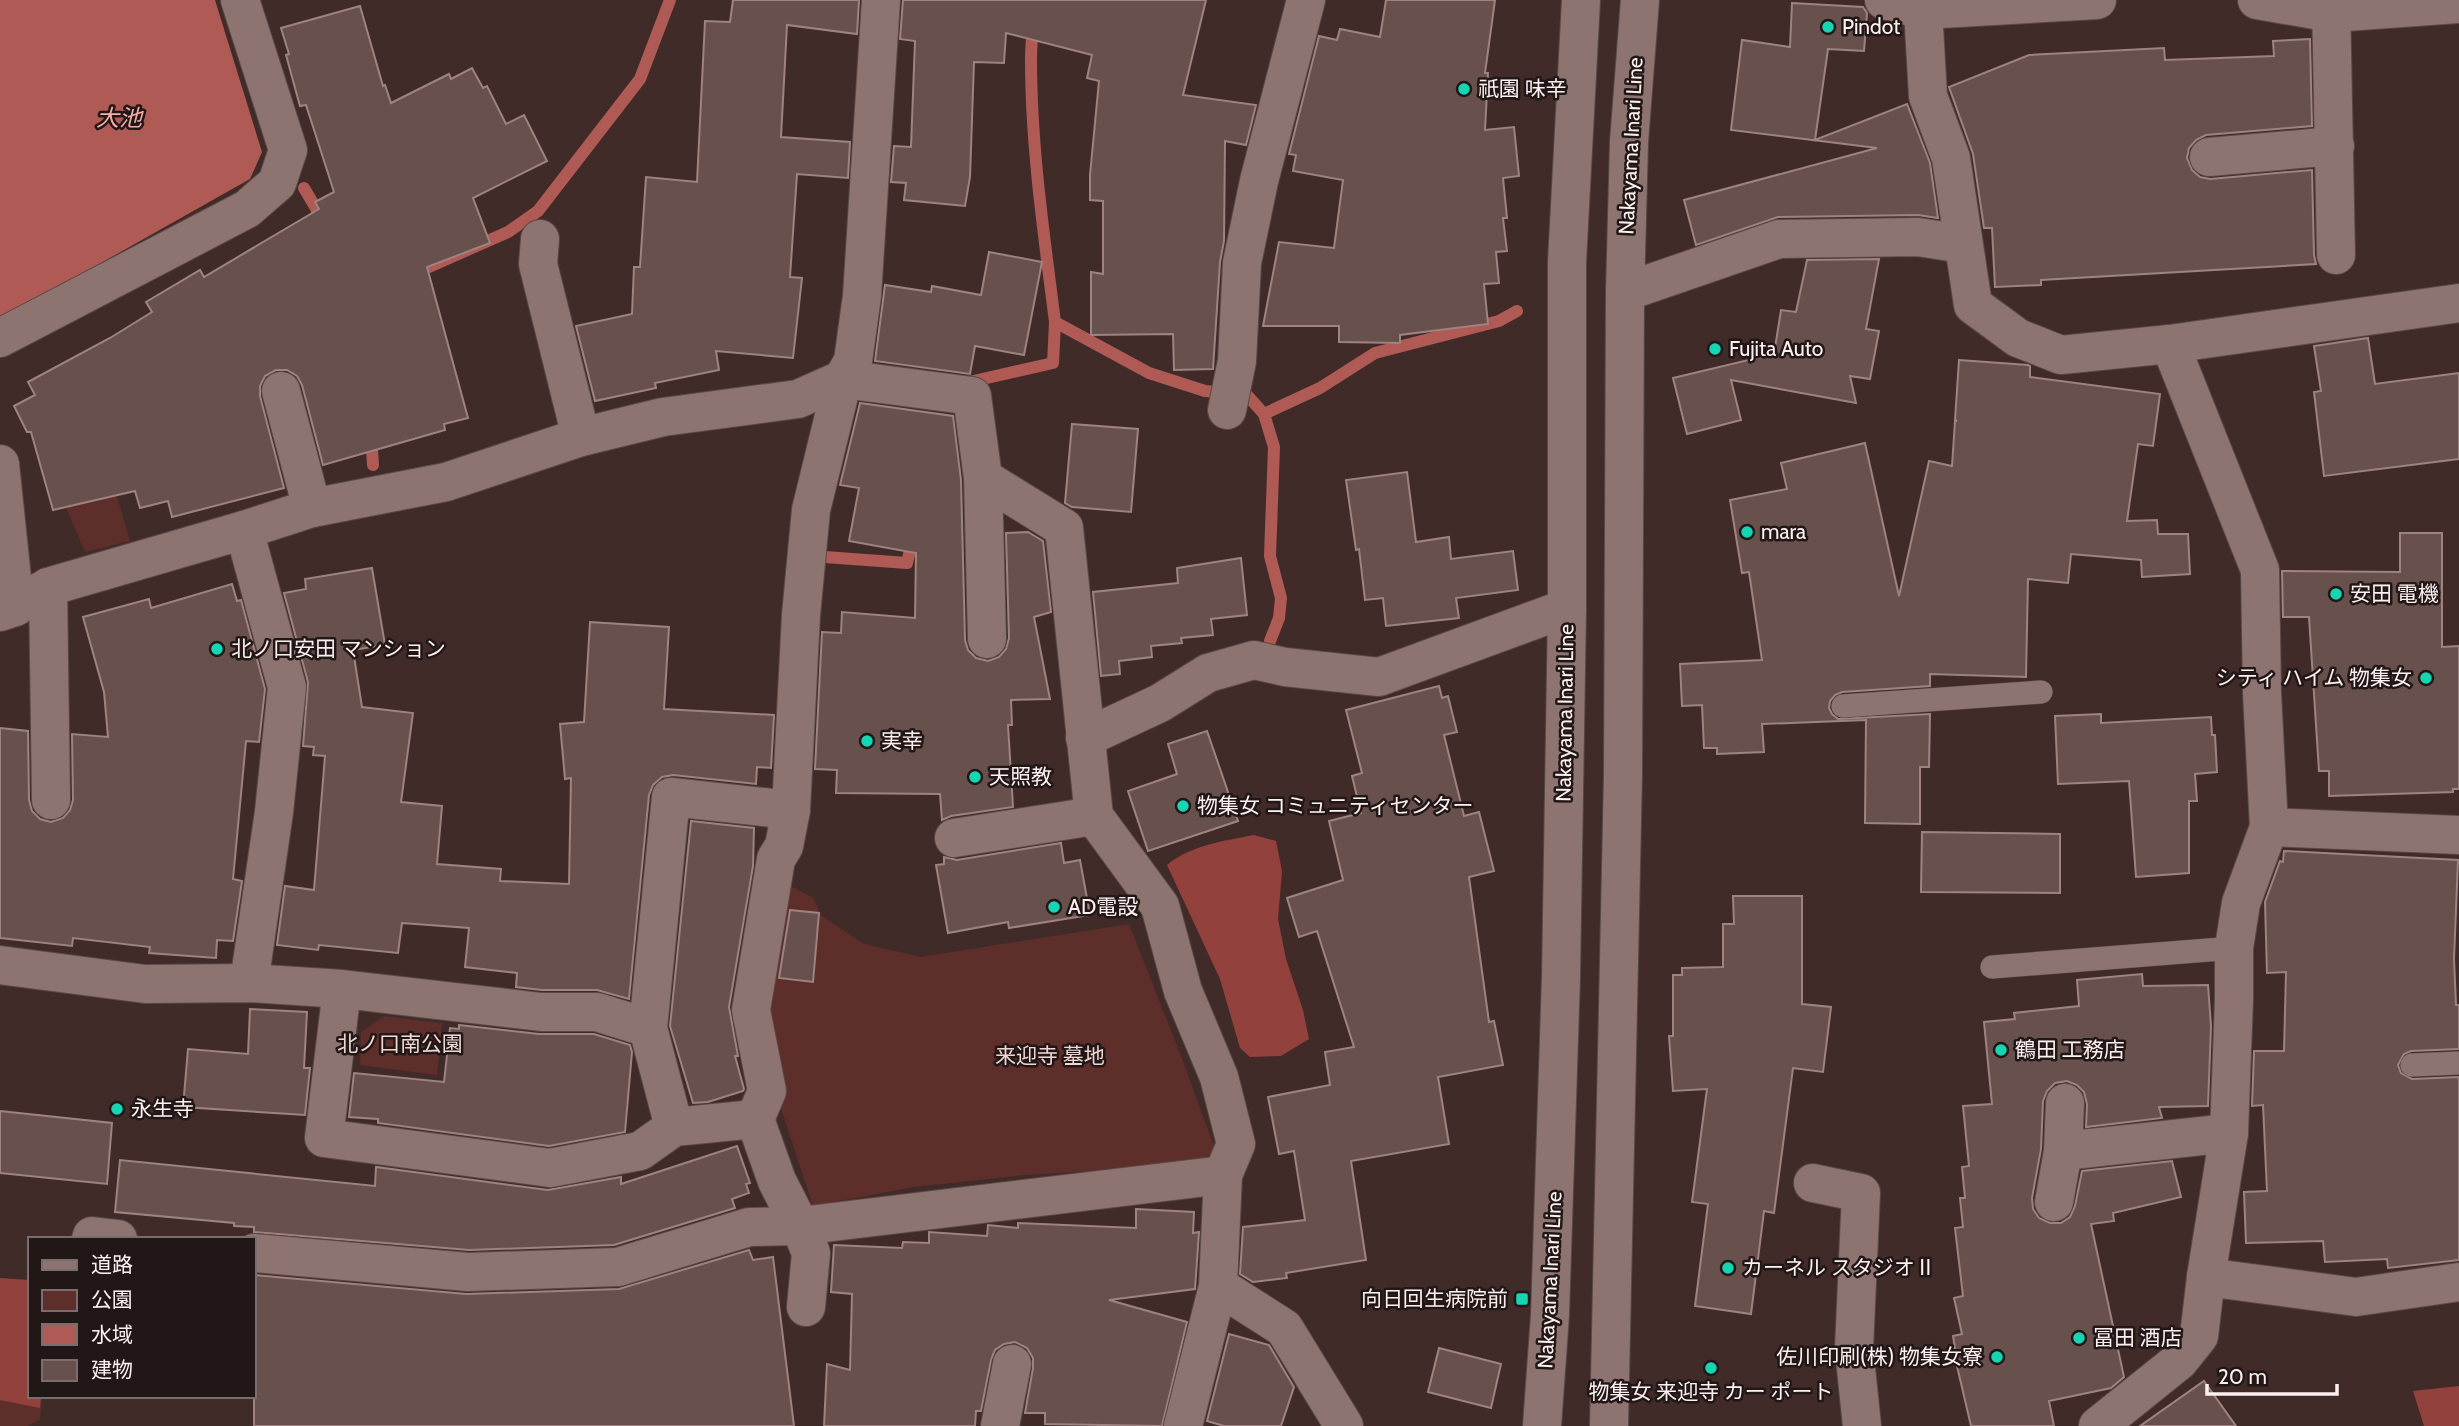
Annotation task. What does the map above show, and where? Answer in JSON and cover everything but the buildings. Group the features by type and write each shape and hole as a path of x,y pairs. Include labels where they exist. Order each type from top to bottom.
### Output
{"street":[{"path":"0,338 247,209 277,183 288,150 240,0"},
{"path":"806,1307 811,1253 777,1181 755,1119 766,1091 751,1010 776,859 784,846 790,810 800,615 811,510 843,379 853,362 862,296 881,0"},
{"path":"1227,410 1237,361 1242,263 1262,168 1306,0"},
{"name":"Nakayama Inari Line","path":"1542,1426 1550,1315 1560,990 1567,608 1567,262 1581,0"},
{"name":"Nakayama Inari Line","path":"1609,1426 1623,774 1625,292 1629,142 1640,0"},
{"path":"1884,0 1920,5 2097,0"},
{"path":"2257,0 2332,7 2459,4"},
{"path":"1920,5 1928,96 1951,158 1973,305 2018,338 2061,355 2170,344 2459,303"},
{"path":"2332,7 2336,255"},
{"path":"2209,157 2335,146"},
{"path":"1625,292 1779,239 1918,237 1963,244"},
{"path":"540,239 538,264 581,437"},
{"path":"2098,1426 2179,1360 2199,1336 2229,1133 2234,948 2241,903 2269,827 2262,693 2260,570 2170,344"},
{"path":"0,464 8,610 48,587 312,508 446,482 581,437 663,417 798,399 843,379 972,396 983,478 987,639"},
{"path":"281,391 312,508"},
{"path":"983,478 1064,528 1094,816 1160,906 1183,991 1219,1077 1237,1144 1223,1175 1218,1286 1183,1426"},
{"path":"244,530 287,687 274,812 249,982"},
{"path":"48,587 51,800"},
{"path":"1084,738 1160,703 1208,673 1254,660 1285,667 1379,677 1567,608"},
{"path":"674,1128 648,1028 671,797 790,810"},
{"path":"954,838 1094,816"},
{"path":"2269,827 2459,835"},
{"path":"0,965 145,984 249,982 342,989 541,1012 597,1013 648,1028"},
{"path":"342,989 324,1138 550,1168 640,1151 674,1128 755,1119"},
{"path":"2054,1202 2063,1152 2065,1103"},
{"path":"2063,1152 2229,1133"},
{"path":"256,1253 468,1272 618,1267 749,1227 800,1226 1223,1175"},
{"path":"1813,1182 1861,1193 1854,1349 1862,1426"},
{"path":"2206,1277 2356,1297 2459,1282"},
{"path":"1218,1286 1284,1328 1344,1426"},
{"path":"1000,1426 1012,1364"}],"lane":[{"path":"1843,706 2041,692"},
{"path":"1992,967 2234,948"},
{"path":"2412,1065 2459,1063"}],"green space":[{"path":"101,441 130,541 85,552 64,503"},
{"name":"来迎寺 墓地","path":"778,879 813,898 822,916 864,944 921,957 1129,924 1215,1149 1202,1164 1025,1175 914,1187 813,1206 760,1037"},
{"name":"北ノ口南公園","path":"384,1016 442,1023 437,1075 360,1065 361,1032"},
{"path":"0,1341 28,1392 28,1398 42,1398 40,1420 27,1426 0,1426"}],"shaded area":[{"path":"1254,835 1276,841 1282,871 1278,919 1286,959 1303,1010 1309,1039 1281,1056 1250,1057 1240,1048 1220,979 1167,865 1197,848"},
{"path":"0,1278 28,1280 28,1398 41,1398 40,1408 0,1400"},
{"path":"2459,1386 2459,1426 2424,1426 2413,1391"}],"water":[{"name":"大池","path":"0,0 215,0 262,152 250,179 0,320"}],"waterway":[{"path":"413,274 508,232 538,211 640,79 670,0"},
{"path":"1035,0 1031,59 1033,125 1055,322 1149,373 1205,391 1246,394 1264,414 1274,447 1270,556 1281,598 1279,618 1270,641"},
{"path":"304,188 324,222"},
{"path":"1264,414 1320,388 1375,353 1499,321 1517,311"},
{"path":"965,383 1053,363 1055,322"},
{"path":"371,434 373,465"},
{"path":"825,557 907,563 913,538"}],"place":[{"name":"Pindot","path":"1828,27"},
{"name":"祇園 味辛","path":"1464,89"},
{"name":"Fujita Auto","path":"1715,349"},
{"name":"mara","path":"1747,532"},
{"name":"安田 電機","path":"2336,594"},
{"name":"北ノ口安田 マンション","path":"217,649"},
{"name":"シティ ハイム 物集女","path":"2426,678"},
{"name":"実幸","path":"867,741"},
{"name":"天照教","path":"975,777"},
{"name":"物集女 コミュニティセンター","path":"1183,806"},
{"name":"AD電設","path":"1054,907"},
{"name":"鶴田 工務店","path":"2001,1050"},
{"name":"永生寺","path":"117,1109"},
{"name":"カーネル スタジオⅡ","path":"1728,1268"},
{"name":"向日回生病院前","path":"1522,1299"},
{"name":"冨田 酒店","path":"2079,1338"},
{"name":"佐川印刷(株) 物集女寮","path":"1997,1357"},
{"name":"物集女 来迎寺 カー ポート","path":"1711,1368"}]}
